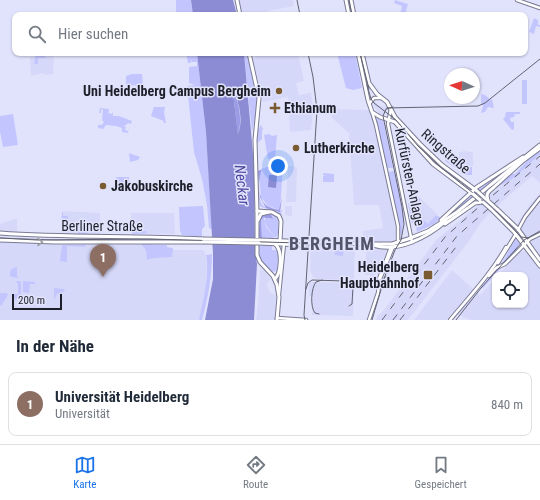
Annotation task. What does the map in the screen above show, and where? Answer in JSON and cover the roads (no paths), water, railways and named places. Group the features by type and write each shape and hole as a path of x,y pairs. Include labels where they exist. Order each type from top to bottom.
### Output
{"main road":[{"path":"237,0 239,12"},
{"path":"346,0 348,12"},
{"path":"351,0 353,12"},
{"path":"517,0 540,8"},
{"path":"250,56 259,98 255,147 258,221 257,255 260,262 275,280 279,297"},
{"path":"359,56 372,112"},
{"path":"363,56 369,83 377,94 388,103 390,109 389,118"},
{"path":"369,104 374,98 382,98"},
{"name":"Ringstraße","path":"390,109 395,117 420,144 442,165 476,191 518,229 525,243"},
{"name":"Ringstraße","path":"372,112 382,117 389,118 394,122 426,157 483,202 525,243"},
{"name":"Kurfürsten-Anlage","path":"372,112 387,172 398,226 397,244 391,249 379,282"},
{"name":"Kurfürsten-Anlage","path":"389,118 388,124 411,241"},
{"path":"515,166 540,145"},
{"path":"437,227 540,148"},
{"path":"437,227 492,176 527,155"},
{"path":"489,202 486,197 488,192 525,159"},
{"path":"518,229 540,198"},
{"path":"369,244 385,247 411,241 454,218 475,203 483,202"},
{"path":"257,205 264,212"},
{"path":"257,212 276,213 281,224 277,319 304,320"},
{"path":"258,221 264,212"},
{"path":"270,241 278,237 281,224"},
{"name":"Berliner Straße","path":"0,234 203,240"},
{"path":"495,266 500,262 506,253 516,234"},
{"path":"484,280 496,268 505,264 525,243 540,234"},
{"name":"Berliner Straße","path":"0,240 38,242 203,240"},
{"path":"203,240 274,244 281,242"},
{"path":"259,242 397,244"},
{"path":"525,243 540,266"},
{"path":"525,243 540,260"},
{"path":"274,244 279,249 280,266 275,280"},
{"name":"Kurfürsten-Anlage","path":"366,320 370,318 377,295 379,276 389,250 397,244"},
{"path":"385,247 389,250"},
{"path":"450,320 495,266 506,247"},
{"path":"518,250 529,250"},
{"path":"270,273 276,273 280,266"}],"water":[{"path":"191,0 233,0 236,12 193,12"},
{"name":"Neckar","path":"197,56 244,56 254,165 255,252 257,264 254,320 205,320 213,279 206,132","holes":["233,93 238,102 240,113 240,129 238,134"]},
{"path":"269,175 277,175 276,188 268,187"}],"tram line":[{"path":"297,0 299,12"},
{"path":"349,0 351,12"},
{"path":"305,320 304,315 317,110 309,56"},
{"path":"361,56 369,89"},
{"path":"387,108 478,106 485,103 540,59"},
{"path":"367,85 371,99 374,103 396,120 418,146 439,166 497,212 521,237 529,238"},
{"path":"372,320 385,276 395,250 401,240 404,224 402,207 383,116 386,109 393,107"},
{"path":"456,320 481,288 524,240 540,231"},
{"path":"0,238 37,240 149,239 301,243 306,241 308,236"},
{"path":"306,289 308,283 312,280 376,282 387,276"},
{"path":"319,314 315,313 313,310 312,298 314,285 316,282 322,280"},
{"path":"344,281 350,283 353,287 352,304 349,306"}],"railway":[{"path":"382,320 445,237 540,156"},
{"path":"393,320 457,236 540,164"},
{"path":"400,320 459,243"}],"place":[{"name":"Uni Heidelberg Campus Bergheim","path":"279,91"},
{"name":"Ethianum","path":"275,108"},
{"name":"Lutherkirche","path":"296,148"},
{"name":"Jakobuskirche","path":"103,186"},
{"name":"Heidelberg Hauptbahnhof","path":"428,275"},
{"name":"Universität Heidelberg","path":"103,277"}],"district":[{"name":"BERGHEIM","path":"332,243"}]}
